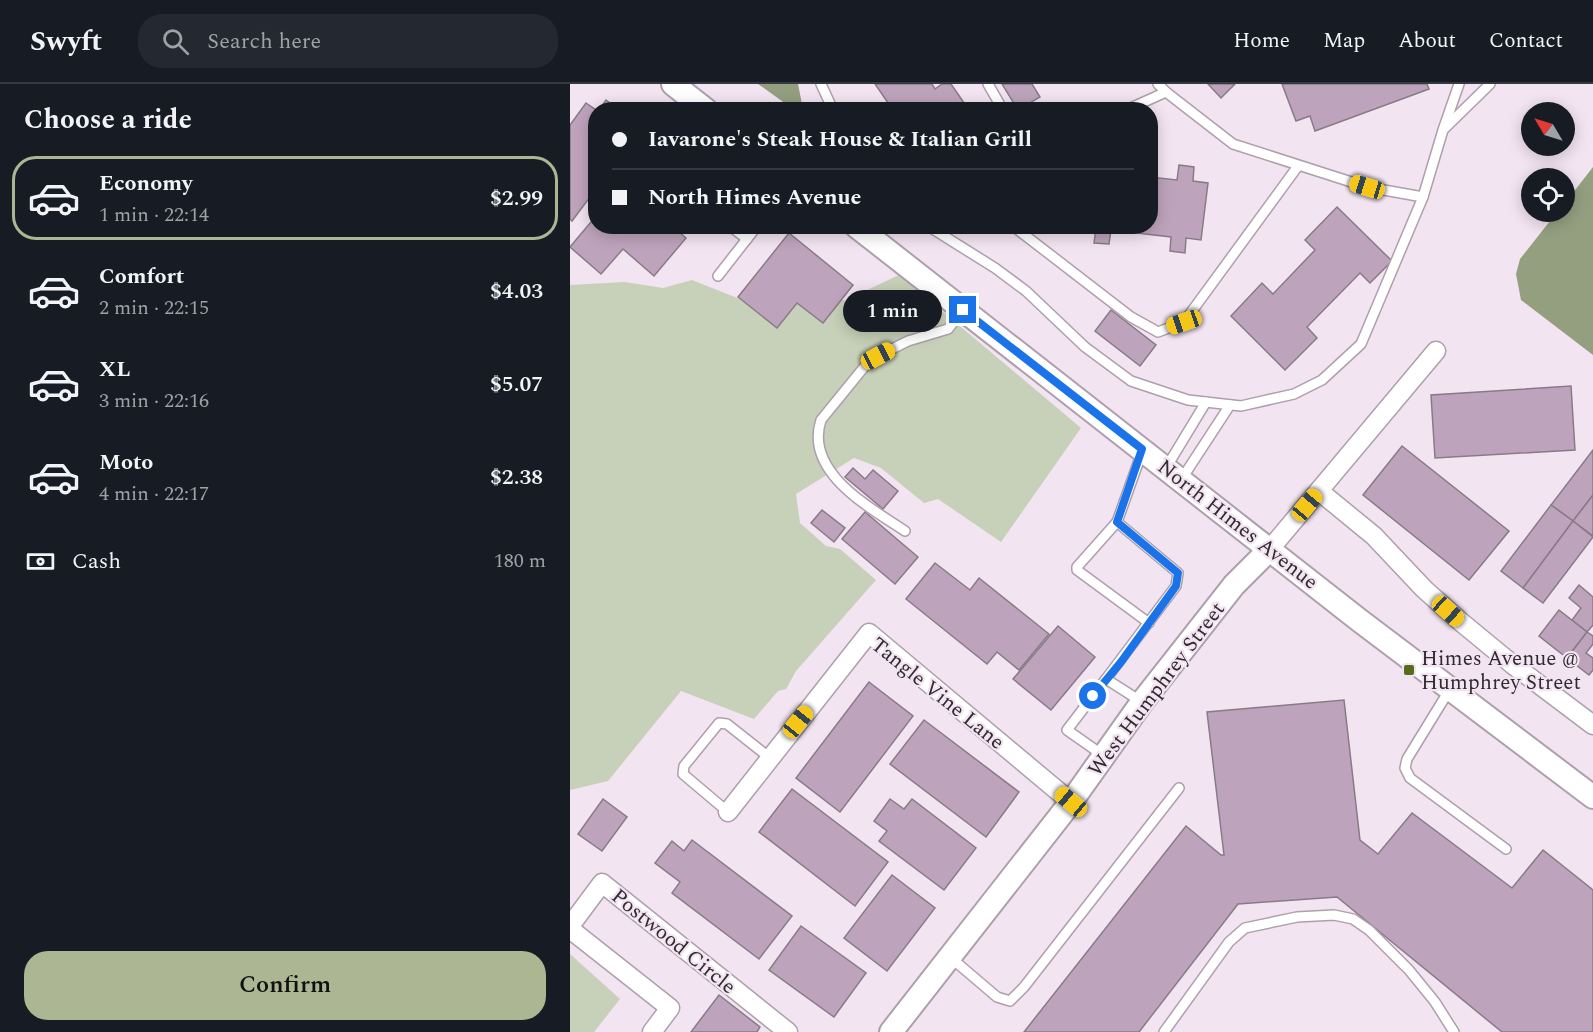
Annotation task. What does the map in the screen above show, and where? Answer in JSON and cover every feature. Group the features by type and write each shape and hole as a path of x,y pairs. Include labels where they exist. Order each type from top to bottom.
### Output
{"street":[{"path":"673,84 696,102"},
{"name":"North Himes Avenue","path":"866,234 1359,620 1593,797"},
{"path":"1270,549 1436,351"},
{"path":"1319,490 1374,536 1424,589 1461,622 1593,725"},
{"name":"West Humphrey Street","path":"891,1032 1071,802 1142,702 1234,585 1270,549"},
{"name":"Tangle Vine Lane","path":"728,812 869,633 1071,802"},
{"name":"Postwood Circle","path":"652,1032 670,1008 570,927 602,883 788,1032"}],"lane":[{"path":"821,84 829,102"},
{"path":"988,84 998,102"},
{"path":"1158,84 1233,144 1367,187 1423,198"},
{"path":"941,234 1018,285 1085,347 1131,381 1177,397 1241,406 1294,394 1322,380 1361,344 1423,198 1459,84"},
{"path":"1443,130 1490,84"},
{"path":"1144,102 1166,92"},
{"path":"1023,234 1131,317 1158,332 1184,322 1298,166"},
{"path":"740,234 747,239"},
{"path":"718,276 751,234"},
{"path":"905,531 843,486 829,469 818,448 819,426 821,420 865,366 878,356 908,340 948,329 963,310"},
{"path":"1174,474 1206,402"},
{"path":"1174,474 1230,405"},
{"path":"1142,449 1117,522 1077,567 1077,570 1149,623"},
{"path":"1104,756 1067,730 1121,662 1176,586 1178,573 1117,522"},
{"path":"1106,679 1142,702"},
{"path":"1450,688 1407,759 1406,768 1410,778 1506,849"},
{"path":"728,812 683,774 684,766 719,723 727,724 770,758"},
{"path":"950,957 997,997 1010,1001 1024,987 1179,788"},
{"path":"1164,1032 1229,942 1245,928 1297,917 1334,915 1353,919 1369,930 1409,970 1435,1002 1454,1032"}],"shaded area":[{"path":"758,84 798,84 802,102 783,102"},
{"path":"1593,167 1593,355 1521,300 1516,274 1520,259 1549,222 1575,222 1575,190"},
{"path":"899,275 1081,428 1001,542 938,499 924,503 881,468 854,458 796,494 800,523 826,546 840,549 876,580 796,671 786,689 778,691 754,719 681,691 608,781 570,790 570,285 625,282 663,288 692,280 760,307 846,300"},
{"path":"570,954 620,999 594,1032 570,1032"}],"building":[{"path":"875,84 932,84 935,89 942,84 951,84 963,102 887,102"},
{"path":"1002,84 1032,84 1040,97 1032,102 1013,102"},
{"path":"1208,84 1235,84 1221,98"},
{"path":"1282,84 1427,84 1429,89 1315,131 1310,116 1296,121"},
{"path":"586,103 588,104 588,200 572,221 570,219 570,125"},
{"path":"1179,165 1194,167 1193,181 1208,183 1201,240 1186,238 1185,253 1170,251 1171,237 1145,234 1158,234 1158,178 1177,180"},
{"path":"1337,207 1392,261 1370,283 1360,273 1307,327 1317,338 1285,370 1231,316 1262,283 1273,294 1315,250 1305,240"},
{"path":"588,226 588,234 681,234 686,238 654,276 623,249 601,274 570,247"},
{"path":"788,234 853,285 823,323 797,303 777,328 738,297"},
{"path":"1095,234 1110,234 1109,244 1094,243"},
{"path":"1111,310 1156,345 1140,366 1095,331"},
{"path":"1571,386 1575,450 1435,458 1431,395"},
{"path":"1402,446 1509,531 1469,580 1363,495"},
{"path":"1593,450 1593,495 1573,521 1551,505"},
{"path":"853,468 865,479 873,470 898,491 883,509 845,477"},
{"path":"1593,495 1593,536 1573,521"},
{"path":"1551,505 1573,521 1523,588 1501,571"},
{"path":"822,510 845,528 834,542 811,523"},
{"path":"865,512 918,557 895,584 842,539"},
{"path":"1573,521 1593,537 1543,603 1523,588"},
{"path":"935,563 970,590 979,578 1049,634 1019,670 997,652 987,664 906,599"},
{"path":"1579,585 1593,597 1593,625 1587,632 1572,620 1581,608 1569,598"},
{"path":"1559,610 1587,632 1567,658 1539,636"},
{"path":"1058,626 1095,657 1051,710 1013,679"},
{"path":"1587,632 1593,636 1593,644 1586,653 1593,658 1593,670 1589,675 1567,658"},
{"path":"869,682 913,716 840,812 796,778"},
{"path":"1344,700 1360,840 1378,854 1412,813 1512,888 1543,850 1593,890 1593,1032 1502,1032 1337,897 1238,904 1139,1032 1024,1032 1186,826 1221,855 1224,855 1207,712"},
{"path":"924,720 1019,792 986,837 890,764"},
{"path":"792,789 888,862 855,906 759,832"},
{"path":"603,799 627,817 602,851 578,834"},
{"path":"890,799 904,809 912,799 976,848 944,890 879,841 887,831 874,821"},
{"path":"692,840 792,916 759,959 672,893 680,882 655,863 672,841 684,851"},
{"path":"892,875 935,908 887,971 844,938"},
{"path":"801,926 866,973 834,1017 769,970"},
{"path":"719,995 760,1027 757,1032 691,1032"}],"place":[{"name":"Himes Avenue @ Humphrey Street","path":"1409,670"}],"route":[{"path":"963,310 1142,449 1117,522 1178,573 1176,586 1121,662 1093,696"}]}
